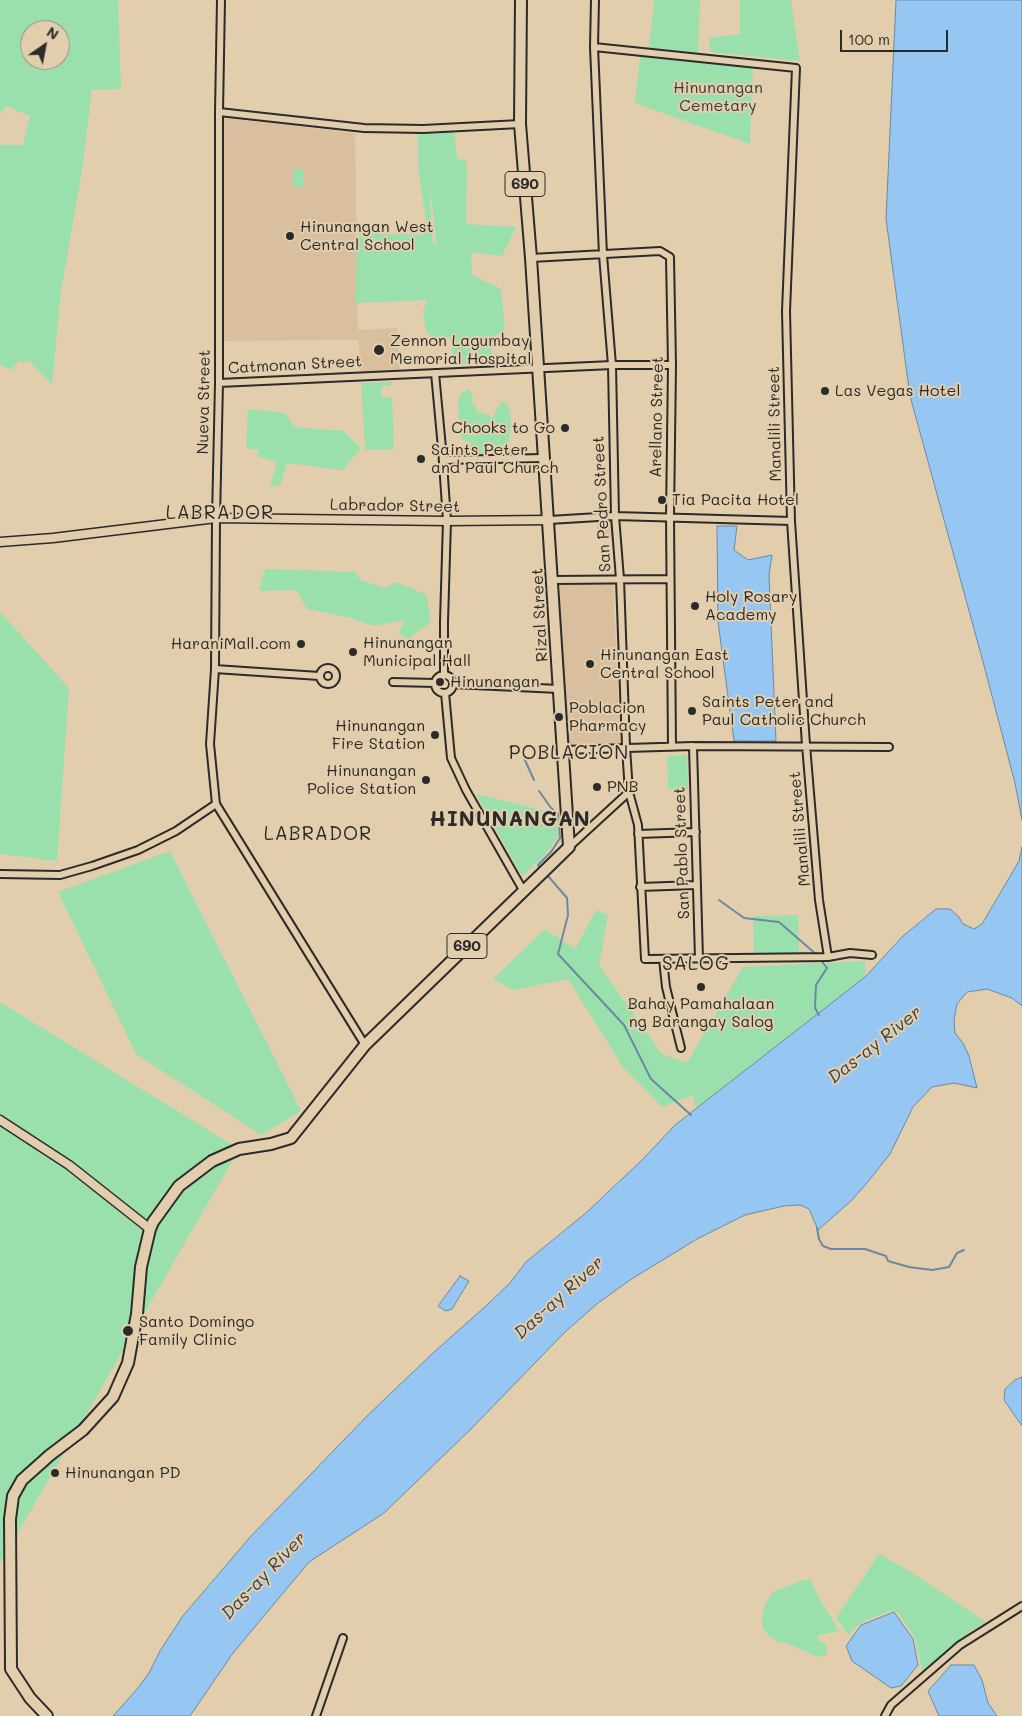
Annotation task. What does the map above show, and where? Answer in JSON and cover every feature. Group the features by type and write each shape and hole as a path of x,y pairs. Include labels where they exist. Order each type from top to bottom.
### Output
{"main road":[{"name":"690","path":"521,0 520,124 538,368"},
{"name":"Rizal Street","path":"538,368 569,847"},
{"name":"690","path":"47,1716 37,1706 11,1670 10,1519 13,1496 22,1480 50,1455 83,1430 113,1397 128,1363 137,1314 142,1267 150,1228 179,1186 212,1161 239,1148 271,1144 291,1138 365,1045 569,847"}],"street":[{"name":"Nueva Street","path":"216,804 210,744 215,669 221,0"},
{"name":"San Pedro Street","path":"594,0 594,47 603,255 612,365 615,516 620,579 629,792 638,825 645,960 663,959"},
{"name":"Manalili Street","path":"594,47 796,68 786,311 790,521 806,745 820,900 828,957"},
{"path":"219,112 364,128 423,128 520,124"},
{"name":"Arellano Street","path":"531,258 660,251 670,257 672,365 670,517 672,746"},
{"name":"Catmonan Street","path":"219,383 435,372 612,365 672,365"},
{"path":"435,372 446,521 444,675"},
{"path":"443,460 544,458"},
{"name":"Labrador Street","path":"0,542 53,538 216,518 446,521 549,520 615,516 790,521"},
{"path":"553,580 670,579"},
{"path":"215,669 319,676"},
{"path":"435,683 439,677 444,675"},
{"path":"444,675 451,679 452,684 450,691 445,693"},
{"path":"393,682 435,683"},
{"path":"435,683 437,689 445,693"},
{"path":"452,684 559,689"},
{"path":"445,693 451,758 454,766 523,890"},
{"path":"563,750 672,746 806,745 889,747"},
{"name":"San Pablo Street","path":"693,746 699,959"},
{"path":"569,847 629,792"},
{"path":"0,874 60,875 92,866 138,850 176,831 216,804 365,1045"},
{"path":"638,834 696,832"},
{"path":"640,887 698,885"},
{"path":"681,1048 666,987 663,959 872,955"},
{"path":"0,1120 69,1165 150,1228"},
{"path":"885,1716 891,1705 960,1645 1022,1606"},
{"path":"316,1716 343,1638"}],"shaded area":[{"name":"Hinunangan West Central School","path":"224,118 355,133 358,330 397,328 400,370 361,372 358,335 358,340 224,341"},
{"path":"611,518 612,539 597,539 597,519"},
{"name":"Hinunangan East Central School","path":"613,581 620,743 566,745 559,585"}],"green space":[{"path":"0,0 118,0 121,89 92,90 81,177 61,291 52,385 29,361 18,362 11,370 0,365 0,145 23,145 30,116 6,106 0,114"},
{"path":"654,0 700,0 698,53 649,48"},
{"path":"740,0 791,0 800,61 711,52 709,38 740,34"},
{"name":"Hinunangan Cemetary","path":"640,57 753,67 750,144 635,103"},
{"path":"454,128 457,158 467,162 466,224 516,227 502,256 471,252 472,275 501,289 505,330 491,338 492,360 453,365 451,338 435,339 426,331 423,312 427,300 355,303 358,233 423,235 427,229 418,167 418,133","holes":["431,195 437,246 433,243"]},
{"path":"294,169 304,169 303,187 293,187"},
{"path":"392,382 391,386 382,386 381,397 392,397 394,449 365,450 361,383"},
{"path":"469,389 473,397 472,403 477,408 476,411 493,417 502,401 508,405 511,417 509,442 479,455 471,452 471,442 462,440 459,432 463,429 463,420 459,419 458,401 462,392"},
{"path":"248,409 285,413 295,427 344,431 361,448 343,470 287,463 281,484 270,487 277,462 257,456 259,450 246,448"},
{"path":"265,569 355,572 361,580 384,588 395,582 426,594 431,622 408,639 398,634 405,620 374,626 347,617 307,609 296,590 259,591"},
{"path":"0,612 69,688 57,861 0,854"},
{"path":"687,755 688,789 668,789 667,756"},
{"path":"476,794 555,813 558,837 542,858 522,876"},
{"path":"170,851 301,1111 261,1135 136,1054 58,892"},
{"path":"596,910 608,915 599,965 662,1054 687,1063 743,967 865,961 865,977 696,1108 693,1095 662,1107 623,1067 568,979 513,990 493,979 545,929 575,949"},
{"path":"798,915 799,953 754,954 753,916"},
{"path":"0,1002 239,1149 0,1564"},
{"path":"879,1554 911,1572 986,1622 971,1631 922,1671 915,1638 898,1613 893,1610 861,1622 848,1635 836,1618"},
{"path":"804,1580 811,1580 818,1596 839,1631 819,1635 817,1639 826,1645 827,1655 817,1657 787,1643 778,1642 768,1635 762,1627 765,1605 775,1591"}],"water":[{"path":"896,0 1022,0 1022,820 1015,783 982,658 910,396 886,219"},
{"path":"717,526 737,526 734,550 748,560 772,555 769,575 776,741 734,741 718,622"},
{"name":"Das-ay River","path":"1022,847 1022,1006 1012,998 987,989 967,992 957,1004 954,1020 955,1033 963,1043 969,1056 977,1088 954,1083 932,1087 913,1107 890,1154 867,1183 851,1201 818,1230 809,1209 800,1205 784,1206 745,1215 697,1239 630,1280 598,1303 565,1332 471,1429 384,1513 309,1562 233,1653 190,1716 113,1716 149,1673 160,1651 182,1617 251,1536 368,1415 510,1283 526,1262 587,1212 643,1159 675,1125 865,977 903,936 936,909 950,909 959,917 963,924 974,929 982,924 1019,861"},
{"path":"460,1276 469,1281 452,1309 446,1311 438,1306"},
{"path":"1022,1377 1022,1426 1004,1400 1005,1389 1015,1380"},
{"path":"894,1612 913,1639 918,1665 901,1686 891,1688 852,1661 846,1646 861,1625"},
{"path":"951,1665 974,1665 982,1680 988,1703 997,1716 939,1716 928,1691"}],"waterway":[{"path":"524,758 534,780"},
{"path":"539,791 551,808 558,814 560,838 551,852 538,865 539,867"},
{"path":"548,876 567,898 568,915 558,954 624,1025 651,1079 691,1115"},
{"path":"719,900 744,918 779,922 817,955"},
{"path":"819,1015 815,1008 816,985 827,968 820,959"},
{"path":"817,1228 819,1239 823,1246 831,1249 865,1249 886,1256 888,1261 909,1267 932,1270 949,1267 957,1253 964,1250"}],"place":[{"name":"Hinunangan West Central School","path":"290,236"},
{"name":"Zennon Lagumbay Memorial Hospital","path":"379,350"},
{"name":"Las Vegas Hotel","path":"825,391"},
{"name":"Chooks to Go","path":"565,428"},
{"name":"Saints Peter and Paul Church","path":"421,459"},
{"name":"Tia Pacita Hotel","path":"662,500"},
{"name":"Holy Rosary Academy","path":"695,606"},
{"name":"HaraniMall.com","path":"301,644"},
{"name":"Hinunangan Municipal Hall","path":"353,652"},
{"name":"Hinunangan East Central School","path":"590,664"},
{"name":"Hinunangan","path":"440,682"},
{"name":"Saints Peter and Paul Catholic Church","path":"692,711"},
{"name":"Poblacion Pharmacy","path":"559,717"},
{"name":"Hinunangan Fire Station","path":"435,735"},
{"name":"Hinunangan Police Station","path":"426,780"},
{"name":"PNB","path":"597,787"},
{"name":"Bahay Pamahalaan ng Barangay Salog","path":"701,987"},
{"name":"Santo Domingo Family Clinic","path":"128,1331"},
{"name":"Hinunangan PD","path":"55,1473"}],"district":[{"name":"LABRADOR","path":"220,513"},
{"name":"POBLACION","path":"569,753"},
{"name":"HINUNANGAN","path":"510,820"},
{"name":"LABRADOR","path":"318,834"},
{"name":"SALOG","path":"696,964"}]}
